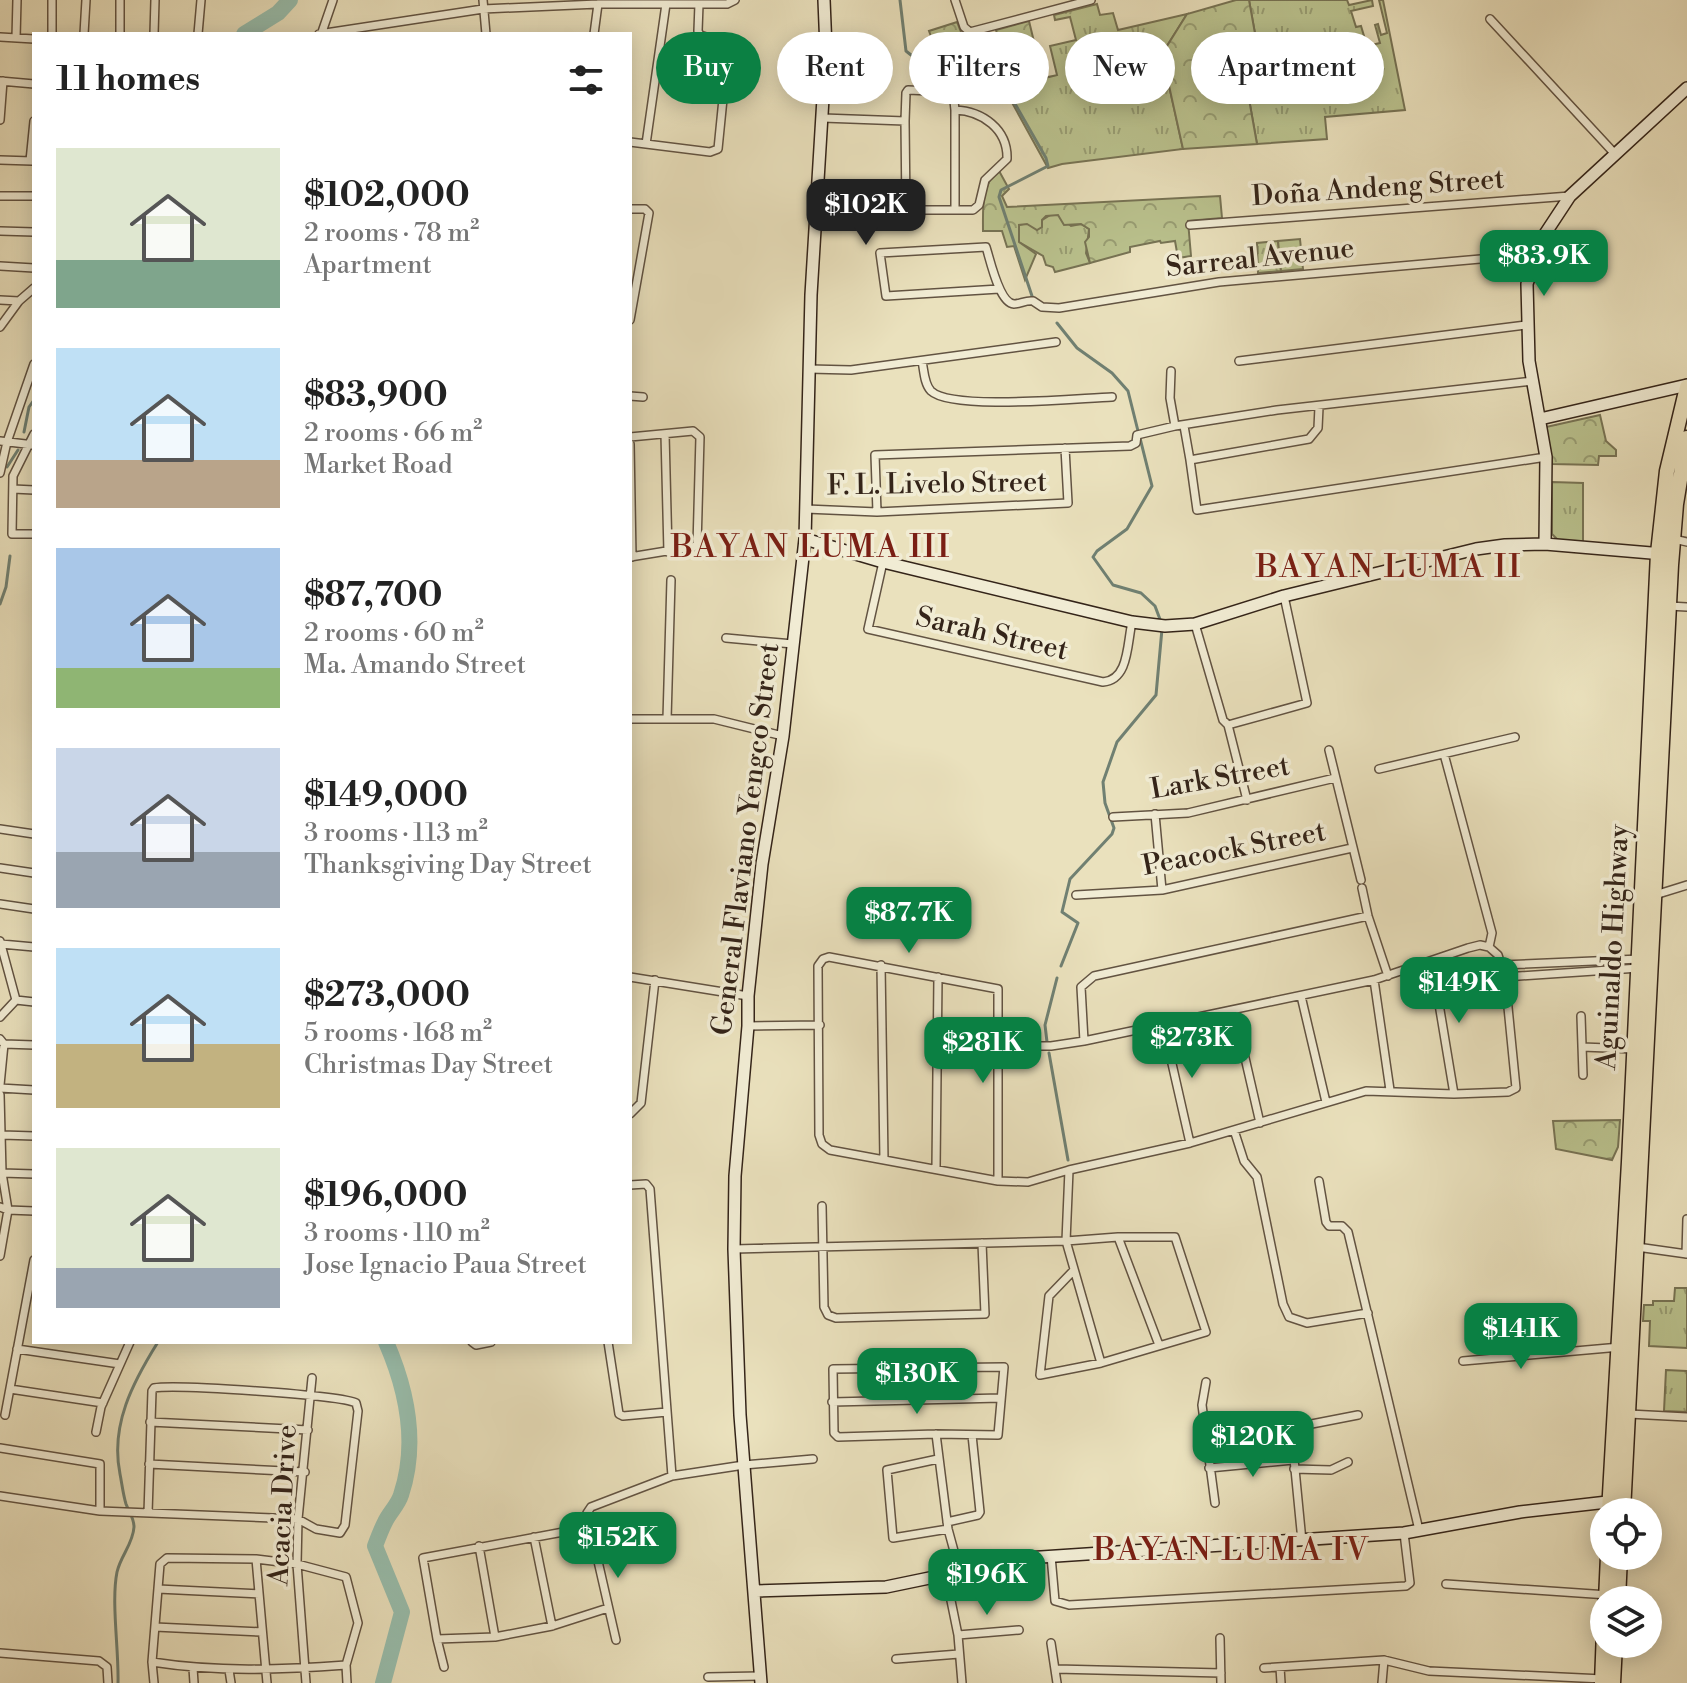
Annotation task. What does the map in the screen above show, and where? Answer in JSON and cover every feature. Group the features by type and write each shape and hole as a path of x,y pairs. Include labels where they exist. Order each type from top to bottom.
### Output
{"highway":[{"name":"Aguinaldo Highway","path":"1648,897 1674,543 1673,441 1687,386"},
{"name":"Aguinaldo Highway","path":"1616,1498 1648,897 1674,543 1687,438"},
{"name":"Aguinaldo Highway","path":"1630,1246 1634,1049 1645,964"},
{"path":"1606,1658 1608,1681"},
{"path":"1608,1681 1612,1658"}],"street":[{"path":"16,38 17,0"},
{"path":"52,0 52,32"},
{"path":"84,32 86,0"},
{"path":"120,0 120,32"},
{"path":"154,32 155,0"},
{"path":"198,32 201,0"},
{"path":"320,32 333,0"},
{"path":"326,32 483,4 727,4 735,0"},
{"name":"General Flaviano Yengco Street","path":"760,1680 756,1591 744,1465 734,1249 737,1148 748,996 770,800 783,736 805,539 815,213 826,49 824,0"},
{"path":"955,0 967,31 1091,0"},
{"path":"483,4 486,32"},
{"path":"594,32 598,4"},
{"path":"646,144 666,4"},
{"path":"632,142 710,152 718,149 728,49 725,43 700,35 699,4"},
{"path":"1490,19 1615,154"},
{"path":"0,37 32,39"},
{"path":"0,120 1,81 32,84"},
{"path":"1545,544 1546,457 1526,325 1527,284 1555,215 1570,196 1687,88"},
{"path":"955,110 977,113 990,121 1000,135 1007,155 1007,159 985,180 977,207 969,210 955,210 906,210 905,121 908,90 953,92 955,210"},
{"path":"823,118 905,121"},
{"path":"0,160 32,161"},
{"path":"0,196 32,196"},
{"name":"Doña Andeng Street","path":"1190,225 1570,196"},
{"path":"632,209 645,209 649,213 634,266 632,293"},
{"path":"0,231 32,232"},
{"path":"986,247 999,289 886,296 880,253 986,247"},
{"name":"Sarreal Avenue","path":"999,289 1009,303 1033,301 1042,307 1059,308 1219,282 1537,254"},
{"path":"0,266 32,268"},
{"path":"0,327 19,301 32,290"},
{"path":"0,300 19,301"},
{"path":"1239,361 1526,325"},
{"path":"809,369 851,370 1056,342"},
{"path":"922,361 927,386 932,392 968,402 1112,397"},
{"path":"0,473 4,442 32,369"},
{"path":"1171,371 1170,398 1190,460 1197,510 1546,457"},
{"path":"877,512 875,455 1130,446 1136,443 1137,435 1277,410 1533,381"},
{"path":"1540,419 1687,386"},
{"path":"632,396 643,397"},
{"path":"1190,460 1309,439 1318,428 1319,407"},
{"path":"632,437 693,431 700,437 699,543 694,548 632,557"},
{"path":"665,434 668,552"},
{"path":"4,442 30,445 13,476 12,534 32,534"},
{"name":"F. L. Livelo Street","path":"806,509 877,512 1068,503 1065,448"},
{"path":"13,489 32,490"},
{"path":"805,539 883,562 1132,622 1165,626 1195,624 1284,596 1476,549 1524,543 1674,543"},
{"name":"Sarah Street","path":"883,562 868,629 1103,682 1114,681 1122,673 1132,622"},
{"path":"667,719 671,580"},
{"path":"1228,725 1307,703 1284,596"},
{"path":"1669,606 1687,607"},
{"path":"1195,624 1223,720 1228,725 1247,800"},
{"path":"726,638 793,644"},
{"path":"632,719 714,719 783,736"},
{"path":"1379,769 1515,737"},
{"path":"1329,750 1368,916 1388,976"},
{"path":"1444,754 1492,933 1489,947"},
{"name":"Lark Street","path":"1113,817 1188,813 1335,778"},
{"path":"1155,814 1162,890"},
{"path":"0,829 32,834"},
{"name":"Peacock Street","path":"1076,895 1162,890 1352,848"},
{"path":"0,868 32,873"},
{"path":"1648,897 1687,885"},
{"path":"0,904 32,909"},
{"path":"1084,1041 1081,987 1094,976 1368,916"},
{"path":"16,1000 0,942 32,947"},
{"path":"998,1181 998,989 881,965 829,957 823,959 818,966 819,1135 822,1144 830,1150 998,1181 1028,1182 1190,1143 1366,1091 1454,1094 1508,1092 1516,1088 1505,977 1498,955 1489,947 1468,948 1374,980 1084,1041 1051,1046 999,1046"},
{"path":"1432,962 1454,1094"},
{"path":"1502,965 1645,964"},
{"path":"1505,977 1645,964"},
{"path":"881,965 884,1160"},
{"path":"632,977 748,996"},
{"path":"936,1169 938,977"},
{"path":"632,1112 641,1103 655,980"},
{"path":"1374,980 1390,1090"},
{"path":"1301,996 1326,1102"},
{"path":"16,1000 32,1002"},
{"path":"0,1017 16,1000"},
{"path":"1234,1010 1260,1123"},
{"path":"1581,1016 1583,1075"},
{"path":"1163,1024 1190,1143"},
{"path":"748,1026 820,1025"},
{"path":"32,1045 2,1041 0,1086 32,1090"},
{"path":"1582,1047 1634,1049"},
{"path":"0,1095 4,1209 0,1255"},
{"path":"1234,1130 1244,1161 1257,1177 1283,1304 1289,1317 1307,1323 1368,1313"},
{"path":"1,1141 32,1136"},
{"path":"1069,1170 1066,1241 1101,1363"},
{"path":"2,1173 32,1174"},
{"path":"1319,1181 1326,1222 1329,1226 1342,1226 1348,1232 1419,1530"},
{"path":"632,1185 646,1184 650,1189 672,1476"},
{"path":"822,1206 824,1307 828,1315 836,1318 985,1314 982,1243"},
{"path":"4,1209 32,1211"},
{"path":"1630,1246 1686,1254 1687,1219"},
{"path":"1118,1237 1159,1345"},
{"path":"734,1249 1175,1237 1206,1332 1101,1363 1040,1375 1049,1296 1074,1270"},
{"path":"5,1415 32,1284"},
{"path":"96,1432 103,1403 129,1344"},
{"path":"608,1344 619,1414 667,1412"},
{"path":"1463,1361 1624,1347"},
{"path":"17,1349 120,1364"},
{"path":"1004,1367 1001,1398 998,1435 838,1437 834,1433 832,1374 833,1369 839,1368 1004,1367"},
{"name":"Acacia Drive","path":"306,1683 297,1564 298,1519 312,1378"},
{"path":"1206,1382 1202,1405 1215,1503"},
{"path":"0,1496 100,1511 144,1513 298,1519 316,1529 336,1533 344,1528 358,1411 356,1403 311,1395 159,1386 152,1391 144,1513"},
{"path":"10,1389 103,1403"},
{"path":"832,1402 1001,1398"},
{"path":"1621,1414 1687,1417"},
{"path":"1302,1541 1291,1428 1358,1415"},
{"path":"150,1422 308,1430"},
{"path":"936,1434 948,1526 960,1573"},
{"path":"938,1459 887,1470 893,1538 948,1526 978,1515 972,1435"},
{"path":"0,1448 100,1464 100,1511"},
{"path":"616,1640 587,1513 591,1507 672,1476 813,1459"},
{"path":"1209,1468 1294,1465 1334,1469 1348,1462"},
{"path":"149,1464 305,1472"},
{"path":"756,1591 878,1588 1019,1559 1404,1533 1531,1510 1590,1508"},
{"path":"444,1667 423,1558 590,1527"},
{"path":"1051,1556 1055,1601 1069,1605 1406,1586 1410,1583 1404,1533"},
{"path":"534,1537 552,1626"},
{"path":"479,1546 495,1637"},
{"path":"256,1559 267,1683"},
{"path":"154,1683 152,1662 162,1560 256,1559 342,1574 348,1581 358,1623 346,1665 347,1683"},
{"path":"946,1576 958,1635 962,1683"},
{"path":"1446,1584 1590,1596"},
{"path":"158,1589 259,1594"},
{"path":"437,1639 495,1637 552,1626 608,1608"},
{"path":"155,1627 262,1632"},
{"path":"958,1635 1019,1630"},
{"path":"1220,1638 1221,1683"},
{"path":"1051,1643 1057,1683"},
{"path":"0,1653 99,1661 107,1667 108,1683"},
{"path":"896,1659 959,1654"},
{"path":"1382,1683 1384,1660"},
{"path":"1264,1668 1384,1660 1429,1671 1608,1681"},
{"path":"152,1662 229,1670 346,1665"},
{"path":"1280,1667 1281,1683"},
{"path":"193,1668 194,1683"},
{"path":"1056,1669 1221,1673"},
{"path":"229,1670 231,1683"},
{"path":"708,1677 760,1680"}],"green space":[{"path":"1236,0 1249,0 1255,32 1191,32 1191,104 1250,104 1257,144 1183,149 1173,104 1175,33 1187,14"},
{"path":"1249,0 1347,0 1349,5 1372,0 1373,6 1351,11 1356,27 1361,26 1363,32 1255,32"},
{"path":"1379,0 1383,0 1405,110 1325,117 1327,139 1257,144 1250,104 1384,104 1384,34 1387,33"},
{"path":"1097,4 1100,15 1113,13 1118,30 1187,14 1175,33 1074,32 1070,17 1055,20 1054,15"},
{"path":"1029,21 1032,32 997,32"},
{"path":"957,22 961,32 929,32"},
{"path":"1065,43 1065,104 1173,104 1183,149 1048,168 1013,104 1049,104 1049,77 1057,75 1050,46"},
{"path":"998,169 1009,189 1002,196 1007,207 1220,196 1222,218 1188,221 1191,256 1178,258 1175,241 1160,241 1130,247 1130,252 1090,263 1085,242 1089,229 1081,224 1064,225 1058,215 1046,216 1042,227 1037,230 1027,224 1019,225 1019,242 1036,254 1025,280 1014,246 1007,247 1002,231 983,231 986,190"},
{"path":"1052,214 1071,226 1081,224 1089,229 1086,253 1090,263 1055,272 1053,267 1046,265 1043,256 1019,242 1018,225 1042,220"},
{"path":"1300,239 1303,269 1281,271 1278,241"},
{"path":"1278,241 1281,271 1258,273 1257,243"},
{"path":"1600,415 1606,441 1616,450 1616,456 1599,456 1598,465 1552,464 1546,427"},
{"path":"1552,482 1583,483 1583,542 1558,540 1552,534"},
{"path":"1620,1120 1618,1147 1612,1160 1556,1149 1553,1121"},
{"path":"1675,1288 1687,1288 1687,1348 1649,1346 1650,1321 1643,1321 1644,1305 1653,1305 1653,1301 1674,1301"},
{"path":"1666,1370 1687,1371 1687,1412 1664,1411"}],"waterway":[{"path":"247,32 278,13 290,0"},
{"path":"900,0 906,51 911,55 957,56 961,60 964,80 1003,90 1010,95 1046,158 1048,166 1001,190 999,197 1033,299"},
{"path":"1057,323 1077,348 1112,373 1128,391 1138,431"},
{"path":"24,432 32,403"},
{"path":"1140,438 1152,486 1127,529 1093,557 1113,585 1141,593 1155,606 1161,622"},
{"path":"7,467 18,450"},
{"path":"0,604 6,587 10,556"},
{"path":"1061,966 1078,923 1062,912 1070,879 1112,834 1114,828 1105,803 1103,782 1117,742 1156,695 1162,629"},
{"path":"1047,1042 1045,1025 1057,978"},
{"path":"1049,1053 1068,1160"},
{"path":"118,1683 115,1584 134,1527 123,1489 118,1438 132,1388 157,1344"},
{"path":"383,1683 402,1612 375,1546 401,1495 409,1456 408,1417 400,1379 387,1344"}],"district":[{"name":"BAYAN LUMA III","path":"811,547"},
{"name":"BAYAN LUMA II","path":"1389,567"},
{"name":"BAYAN LUMA IV","path":"1232,1550"}]}
